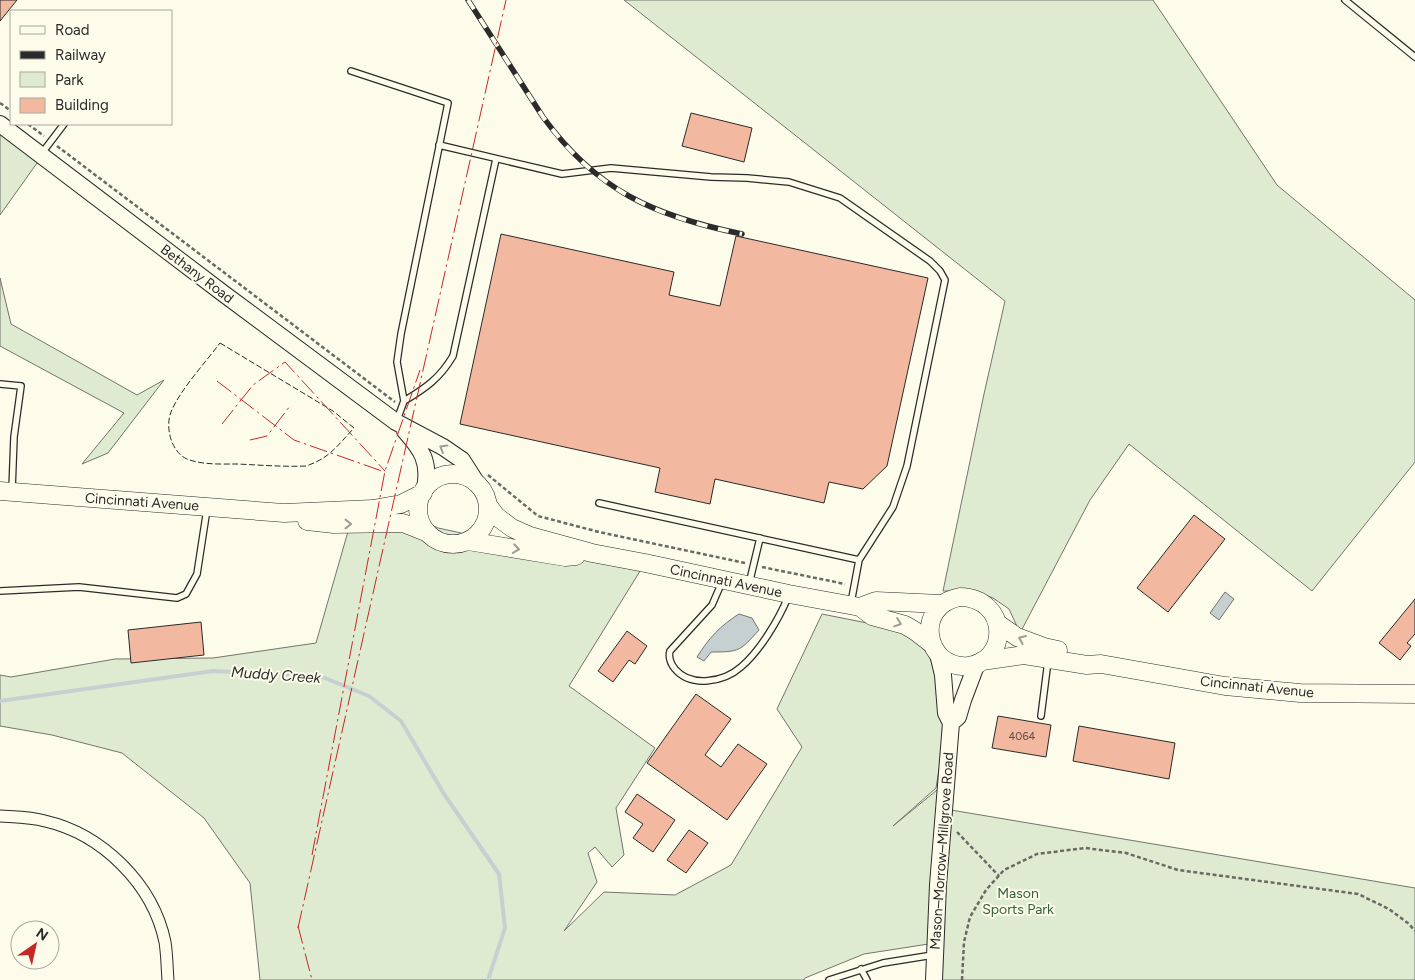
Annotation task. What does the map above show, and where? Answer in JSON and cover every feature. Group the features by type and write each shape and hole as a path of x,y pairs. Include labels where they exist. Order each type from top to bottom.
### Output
{"main road":[{"name":"Bethany Road","path":"0,124 224,294 401,410 482,478"},
{"name":"Bethany Road","path":"401,410 424,457 428,473 424,491"},
{"path":"449,475 482,478 488,514 484,526 477,535 468,541 455,544 433,538 420,520 419,509 424,491 433,481 449,475"},
{"name":"Cincinnati Avenue","path":"6,491 284,513 373,509 401,504 424,491"},
{"name":"Cincinnati Avenue","path":"488,505 496,516 512,528 530,536 592,553 748,586 855,606 872,616 905,625 915,631 936,650"},
{"name":"Cincinnati Avenue","path":"284,513 293,520 334,524 403,523 428,533"},
{"name":"Cincinnati Avenue","path":"468,541 565,557 592,553"},
{"path":"960,597 976,599 990,609 998,623 994,648 990,654 980,662 960,666 952,664 936,650 930,632 930,623 941,604 960,597"},
{"name":"Cincinnati Avenue","path":"855,606 876,601 941,604"},
{"name":"Cincinnati Avenue","path":"998,623 1017,637 1044,647 1088,657 1101,664"},
{"name":"Mason–Morrow–Millgrove Road","path":"934,980 938,885 951,723 946,713 943,675 936,650"},
{"name":"Cincinnati Avenue","path":"980,662 1024,656 1087,665 1101,664 1225,686 1300,693 1415,694"},
{"name":"Mason–Morrow–Millgrove Road","path":"951,723 958,718 963,700 980,662"}],"street":[{"path":"0,816 46,821 78,833 107,850 134,876 153,909 165,942 168,980"}],"lane":[{"path":"1345,0 1415,58"},
{"path":"351,72 448,103 400,334 397,362 401,410"},
{"path":"41,155 63,125"},
{"path":"439,144 562,174 611,168 789,182 840,198 930,261 940,271 944,280 943,293 907,466 893,507 859,560 854,586 855,606"},
{"path":"401,410 444,370 453,356 496,159"},
{"path":"0,384 20,386 6,491"},
{"path":"599,503 859,560"},
{"path":"0,591 79,587 177,598 186,594 197,574 207,507"},
{"path":"748,586 760,538"},
{"path":"722,580 712,605 670,651 669,658 674,667 688,679 708,681 729,675 740,668 770,632 789,594"},
{"path":"1041,716 1049,659"},
{"path":"829,980 883,963 936,955"},
{"path":"861,969 867,980"}],"path":[{"path":"29,125 401,410"},
{"path":"482,478 538,516 599,532 854,586"},
{"path":"955,830 999,876"},
{"path":"962,980 964,942 970,918 986,890 1004,870 1037,854 1085,848 1126,853 1178,870 1358,894 1389,909 1415,931"}],"green space":[{"path":"624,0 1153,0 1277,185 1415,300 1415,462 1312,591 1129,444 1090,500 1020,633 1009,609 993,598 975,591 943,591 1005,301"},
{"path":"0,124 42,156 0,215"},
{"path":"0,278 11,324 137,395 164,380 108,453 82,464 124,413 0,346"},
{"name":"Mason Sports Park","path":"351,521 427,530 430,524 438,528 494,540 645,563 569,686 655,748 616,808 624,855 612,867 595,847 588,853 597,882 564,931 604,892 675,895 731,865 802,747 777,709 822,614 892,628 913,638 927,653 935,668 946,726 936,788 893,826 937,790 945,809 1415,888 1415,980 934,980 935,943 864,954 804,980 260,980 250,883 204,818 122,753 52,735 0,726 0,675 11,677 115,659 213,658 316,643"}],"shaded area":[{"path":"1225,592 1234,599 1219,620 1210,613"},
{"path":"739,614 752,618 759,630 748,642 734,651 711,652 704,661 697,657 715,633"}],"building":[{"path":"0,0 17,0 0,21"},
{"path":"691,113 752,128 744,162 682,146"},
{"path":"501,234 674,272 669,295 720,306 736,236 928,278 887,466 863,489 829,482 824,503 715,479 710,504 655,492 660,468 460,424"},
{"path":"1194,515 1225,539 1168,612 1137,588"},
{"path":"1415,599 1415,634 1407,643 1411,646 1400,660 1379,643"},
{"path":"201,622 204,655 131,663 128,630"},
{"path":"627,631 647,646 635,664 629,660 613,682 598,671"},
{"path":"696,694 731,719 705,755 721,767 738,744 767,764 727,820 647,763"},
{"path":"998,716 1051,725 1046,757 992,748"},
{"path":"1079,726 1175,743 1169,779 1073,761"},
{"path":"637,794 675,820 653,852 633,838 643,824 625,812"},
{"path":"689,830 708,843 686,873 667,860"}],"waterway":[{"name":"Muddy Creek","path":"0,701 213,671 320,676 369,696 401,721 444,794 499,874 505,928 488,980"}],"railway":[{"path":"468,0 543,117 563,143 584,164 606,182 630,197 655,209 681,219 742,234"}],"fence":[{"path":"220,343 333,411 354,428 327,455 306,466 205,463 181,456 173,445 169,432 171,412 187,386 220,343"}],"power":[{"path":"298,928 506,0"},
{"path":"222,424 253,385 285,362 385,471"},
{"path":"312,855 385,471 420,370"},
{"path":"217,381 294,440 382,471"},
{"path":"250,440 267,436 290,406"},
{"path":"298,926 312,980"}]}
